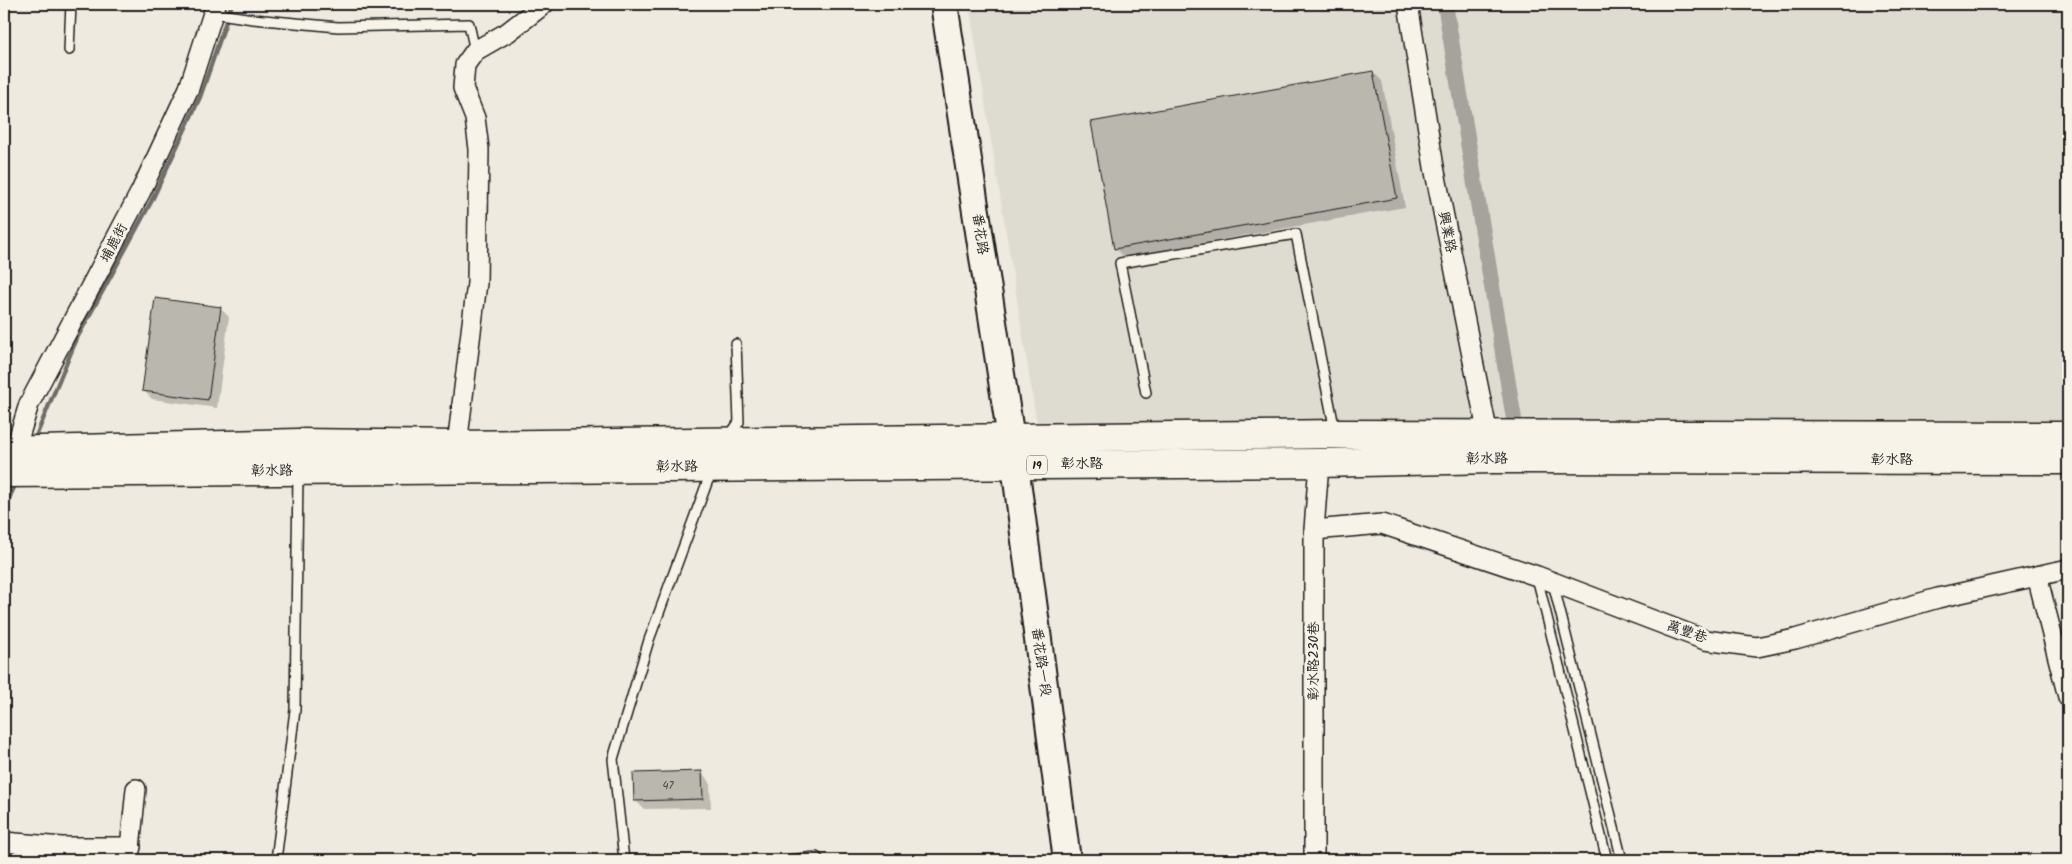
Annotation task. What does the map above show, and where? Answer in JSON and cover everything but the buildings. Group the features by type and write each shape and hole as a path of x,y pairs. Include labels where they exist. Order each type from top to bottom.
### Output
{"main road":[{"name":"番花路","path":"944,4 1014,465"},
{"name":"彰水路","path":"7,465 298,457 719,454 1009,438 1336,434 1490,446 2068,460"},
{"name":"彰水路","path":"298,457 457,445 1014,465 1319,463 1490,446 2068,436"},
{"name":"番花路一段","path":"1014,465 1067,860"}],"street":[{"path":"457,445 477,283 478,149 475,118 463,88 465,65 475,51 508,32 544,4"},
{"name":"興業路","path":"1408,4 1434,167 1490,446"},
{"name":"埔鹿街","path":"7,465 29,404 141,191 189,88 214,8"},
{"name":"彰水路230巷","path":"1314,860 1314,530 1319,463"},
{"name":"萬豐巷","path":"1314,530 1382,524 1545,580 1705,640 1757,647 1795,639 1938,598 2068,569"},
{"path":"2037,576 2068,697"},
{"path":"4,842 130,854 136,789"}],"lane":[{"path":"69,50 71,4"},
{"path":"214,8 234,16 338,27 469,24 475,51"},
{"path":"1146,393 1120,263 1296,234 1336,434"},
{"path":"624,860 614,759 649,640 719,454 739,422 736,344"},
{"path":"276,860 295,710 298,457"},
{"path":"1545,580 1607,860"},
{"path":"1545,580 1622,860"},
{"path":"788,860 816,857 819,860"}],"shaded area":[{"path":"969,4 2068,4 2068,427 1038,430"}],"waterway":[{"path":"34,441 77,338 151,202 200,97 232,4"},
{"path":"1445,4 1514,419"},
{"path":"4,509 16,483"}]}
